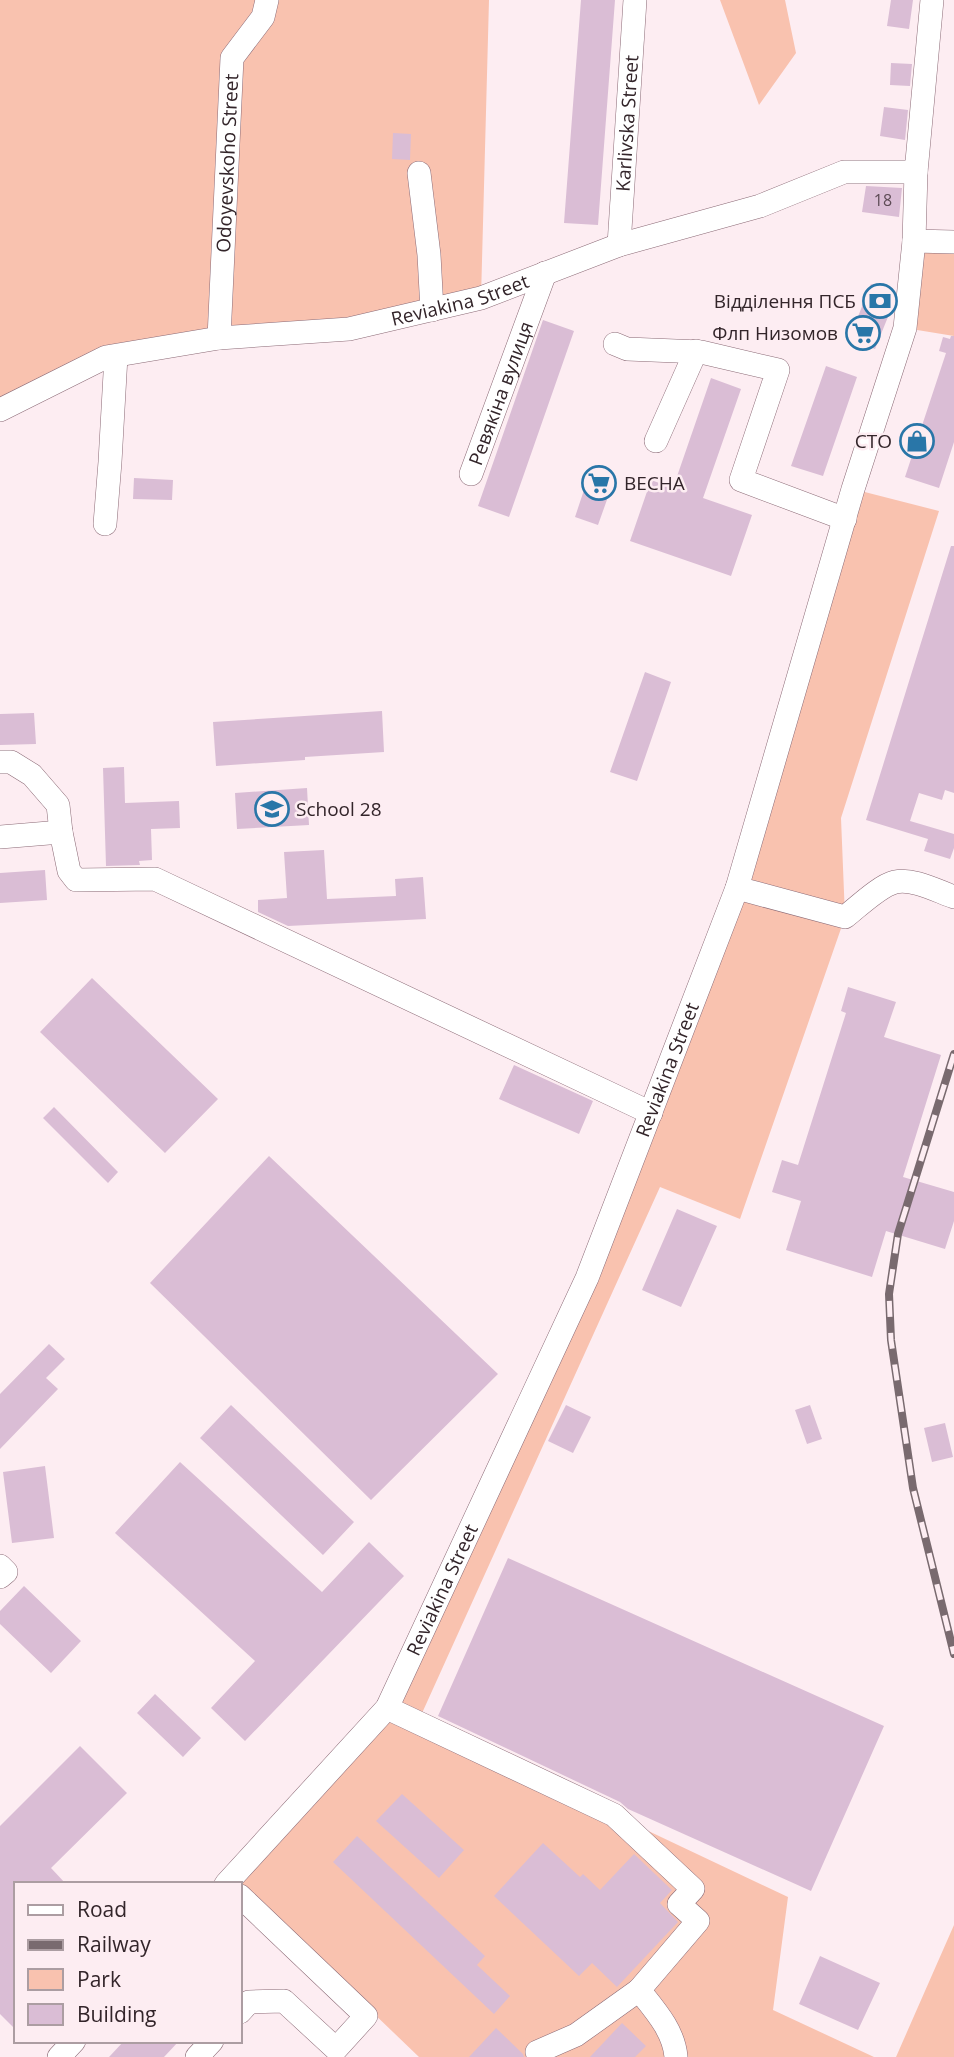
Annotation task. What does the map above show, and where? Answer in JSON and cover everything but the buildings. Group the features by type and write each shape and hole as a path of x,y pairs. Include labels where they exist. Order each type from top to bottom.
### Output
{"street":[{"name":"Odoyevskoho Street","path":"219,338 232,58 263,17 267,0"},
{"name":"Karlivska Street","path":"619,245 635,0"},
{"name":"Reviakina Street","path":"228,1882 387,1708 587,1278 737,888 853,489 905,328 932,0"},
{"name":"Reviakina Street","path":"4,405 106,357 219,338 349,329 481,298 619,245 760,206 844,172 916,172"},
{"path":"419,173 429,255 432,310"},
{"path":"914,241 954,242"},
{"name":"Ревякіна вулиця","path":"471,474 545,273"},
{"path":"615,344 627,349 696,351 778,370 741,480 845,519"},
{"path":"656,442 696,351"},
{"path":"104,524 116,356"},
{"path":"0,762 11,761 32,775 58,806 69,870 76,880 155,879 651,1113"},
{"path":"0,837 61,832"},
{"path":"737,888 845,917 895,882 911,883 954,897"},
{"path":"0,1566 6,1572 0,1577"},
{"path":"387,1708 614,1815 694,1889 679,1904 698,1921 639,1990 576,2035 537,2052"},
{"path":"242,1898 366,2017 336,2049 284,2001 249,2002 242,2010"},
{"path":"639,1990 662,2019 676,2047 676,2057"},
{"path":"59,2057 72,2043"},
{"path":"197,2057 210,2043"}],"green space":[{"path":"0,0 489,0 481,298 106,357 0,405"},
{"path":"720,0 785,0 796,53 759,105"},
{"path":"914,241 954,242 954,336 905,328"},
{"path":"853,489 939,511 841,818 845,917 740,1219 660,1187 418,1722 788,1897 773,2010 874,2057 419,2057 242,1887 242,1883 387,1708 587,1278 737,888"},
{"path":"954,1925 954,2057 896,2057"}],"railway":[{"path":"954,1054 898,1234 889,1294 891,1340 913,1488 954,1654"}],"place":[{"name":"Відділення ПСБ","path":"880,301"},
{"name":"Флп Низомов","path":"863,333"},
{"name":"СТО","path":"917,441"},
{"name":"ВЕСНА","path":"599,483"},
{"name":"School 28","path":"272,809"}]}
